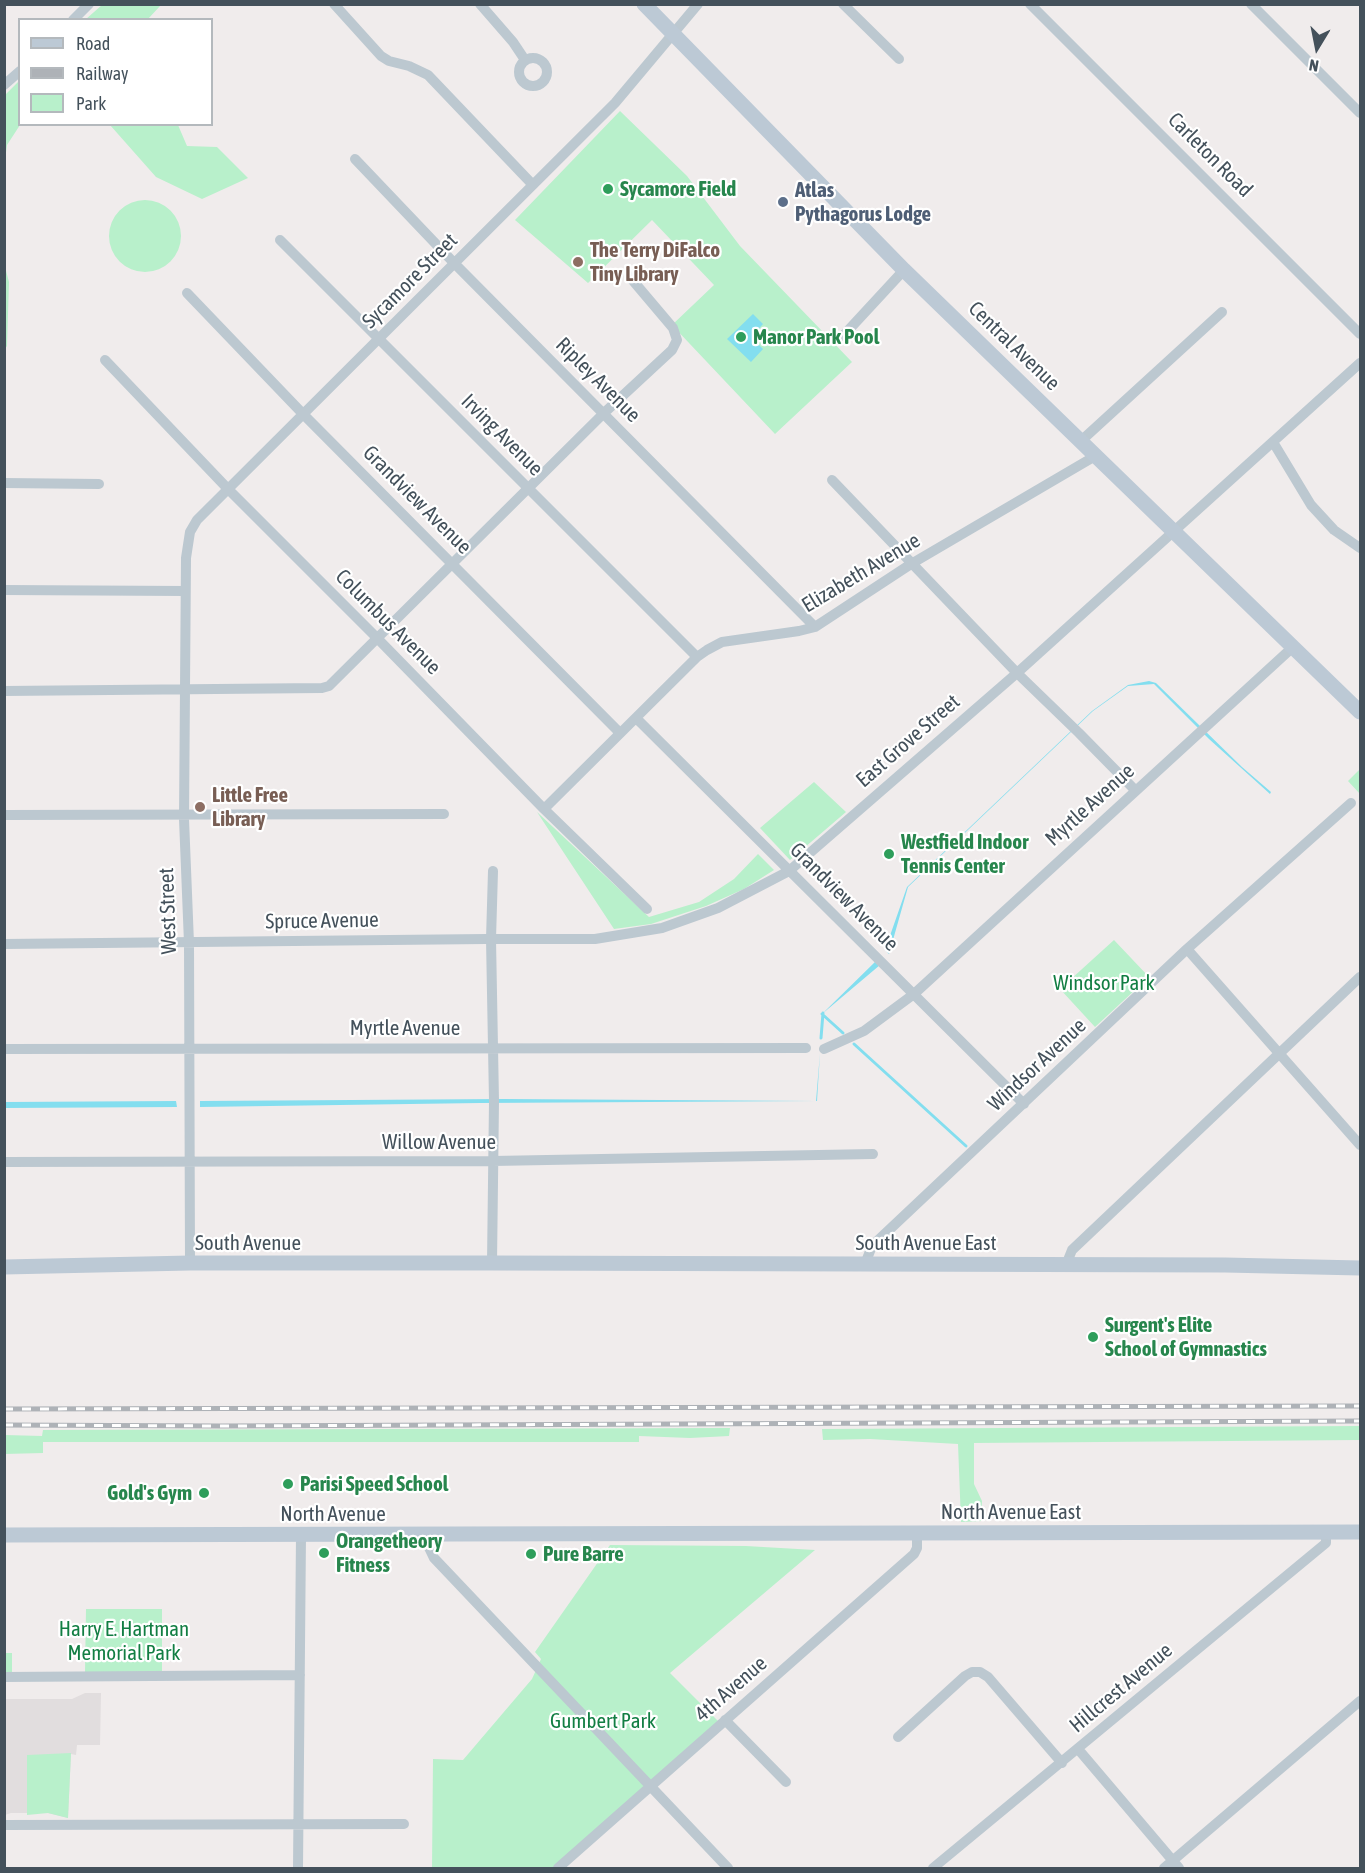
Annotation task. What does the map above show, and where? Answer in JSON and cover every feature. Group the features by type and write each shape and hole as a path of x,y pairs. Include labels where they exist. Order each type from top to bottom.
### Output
{"main road":[{"name":"Central Avenue","path":"644,4 904,270 1082,440 1360,712"},
{"name":"South Avenue","path":"4,1267 190,1263 492,1263"},
{"name":"South Avenue East","path":"492,1263 1240,1265 1360,1268"},
{"name":"North Avenue East","path":"663,1534 1360,1533"},
{"name":"North Avenue","path":"4,1535 663,1534"}],"street":[{"path":"75,18 89,4"},
{"path":"334,4 381,56 388,61 409,66 428,75 532,184"},
{"path":"480,4 513,42 525,60"},
{"name":"Sycamore Street","path":"186,558 193,526 620,98 698,4"},
{"path":"843,4 899,59"},
{"name":"Carleton Road","path":"1030,4 1360,334"},
{"path":"1251,4 1360,113"},
{"path":"4,85 18,73"},
{"name":"Ripley Avenue","path":"355,159 455,264 815,627"},
{"name":"Irving Avenue","path":"280,240 697,657"},
{"path":"843,336 904,270"},
{"path":"4,691 322,688 329,686 604,413 672,350 677,340 673,328 629,276"},
{"name":"Grandview Avenue","path":"187,293 303,414 620,733"},
{"path":"1082,440 1222,312"},
{"name":"Columbus Avenue","path":"105,360 228,489 544,809 647,909"},
{"name":"East Grove Street","path":"639,931 662,928 718,908 789,871 1017,673 1360,363"},
{"path":"1273,442 1311,505 1334,530 1360,548"},
{"name":"Elizabeth Avenue","path":"544,809 697,657 722,642 799,632 815,627 911,564 1097,455"},
{"path":"832,480 1017,673 1134,790"},
{"path":"4,483 99,484"},
{"name":"West Street","path":"186,558 184,814 189,943 190,1263"},
{"path":"4,590 185,591"},
{"name":"Myrtle Avenue","path":"824,1049 864,1031 914,994 1134,790 1293,647"},
{"name":"Grandview Avenue","path":"636,718 1024,1104"},
{"name":"Windsor Avenue","path":"865,1264 872,1246 1188,949 1351,803"},
{"path":"4,814 444,814"},
{"path":"492,1263 494,1047 491,939 494,871"},
{"name":"Spruce Avenue","path":"4,944 596,939 639,931"},
{"path":"1188,949 1360,1144"},
{"path":"1066,1265 1072,1250 1360,977"},
{"name":"Myrtle Avenue","path":"4,1049 806,1048"},
{"name":"Willow Avenue","path":"4,1162 493,1161 873,1154"},
{"name":"Hillcrest Avenue","path":"933,1869 1326,1543 1326,1533"},
{"name":"4th Avenue","path":"558,1869 914,1554 917,1548 917,1534"},
{"path":"298,1869 301,1535"},
{"path":"423,1535 434,1557 728,1869"},
{"path":"898,1737 964,1676 972,1672 980,1672 988,1677 1062,1763"},
{"path":"4,1677 300,1675"},
{"path":"1164,1869 1176,1865 1360,1701"},
{"path":"725,1720 786,1782"},
{"path":"1078,1749 1176,1865"},
{"path":"4,1825 404,1824"}],"shaded area":[{"path":"85,1693 101,1693 100,1745 77,1745 76,1755 71,1754 68,1818 48,1813 5,1815 5,1699 72,1699"}],"green space":[{"path":"102,4 161,5 149,18 87,18"},
{"path":"18,82 19,126 7,145 5,160 5,95"},
{"path":"620,111 687,176 740,246 852,362 775,434 672,325 714,285 652,220 588,283 515,220"},
{"path":"111,126 178,126 187,146 217,147 248,178 202,199 156,177"},
{"path":"152,200 171,210 179,222 181,236 179,250 171,262 159,270 138,272 119,262 111,250 109,229 119,210 131,202"},
{"path":"5,267 9,282 7,346 5,349"},
{"path":"1360,769 1360,794 1348,781"},
{"path":"814,782 846,812 790,860 760,828"},
{"path":"537,812 649,917 699,902 734,879 758,854 774,870 744,889 706,906 651,924 614,929"},
{"name":"Windsor Park","path":"1114,940 1149,977 1095,1027 1060,989"},
{"path":"1360,1426 1360,1440 974,1443 974,1484 982,1501 981,1521 961,1522 958,1444 870,1439 823,1440 822,1429"},
{"path":"730,1428 729,1436 690,1438 639,1436 639,1442 43,1442 43,1453 4,1454 5,1435 42,1436 43,1430"},
{"name":"Gumbert Park","path":"610,1545 746,1546 815,1550 670,1673 720,1723 562,1868 432,1868 433,1759 463,1760 532,1679 541,1659 535,1652"},
{"name":"Harry E. Hartman Memorial Park","path":"86,1609 162,1609 162,1673 85,1672"},
{"path":"4,1653 12,1653 12,1674 5,1674"},
{"path":"71,1753 68,1818 48,1813 27,1815 27,1755"}],"water":[{"name":"Manor Park Pool","path":"753,314 763,324 753,335 753,339 763,349 751,362 727,339"},
{"path":"1149,681 1156,683 1242,767 1271,792 1270,794 1209,739 1154,684 1128,686 1093,711 908,887 889,954 885,950 907,887 1092,711 1128,685"},
{"path":"876,961 880,965 822,1014"},
{"path":"820,1053 817,1101 200,1107 200,1101 504,1099 816,1101"},
{"path":"176,1101 177,1107 4,1108 5,1102"}],"waterway":[{"path":"821,1038 823,1013"},
{"path":"822,1014 843,1033"},
{"path":"854,1044 966,1146"}],"railway":[{"path":"4,1409 1360,1406"},
{"path":"4,1425 1360,1421"}],"place":[{"name":"Sycamore Field","path":"608,189"},
{"name":"Atlas Pythagorus Lodge","path":"783,202"},
{"name":"The Terry DiFalco Tiny Library","path":"578,262"},
{"name":"Manor Park Pool","path":"741,337"},
{"name":"Little Free Library","path":"200,807"},
{"name":"Westfield Indoor Tennis Center","path":"889,854"},
{"name":"Surgent's Elite School of Gymnastics","path":"1093,1337"},
{"name":"Parisi Speed School","path":"288,1484"},
{"name":"Gold's Gym","path":"204,1493"},
{"name":"Orangetheory Fitness","path":"324,1553"},
{"name":"Pure Barre","path":"531,1554"}]}
